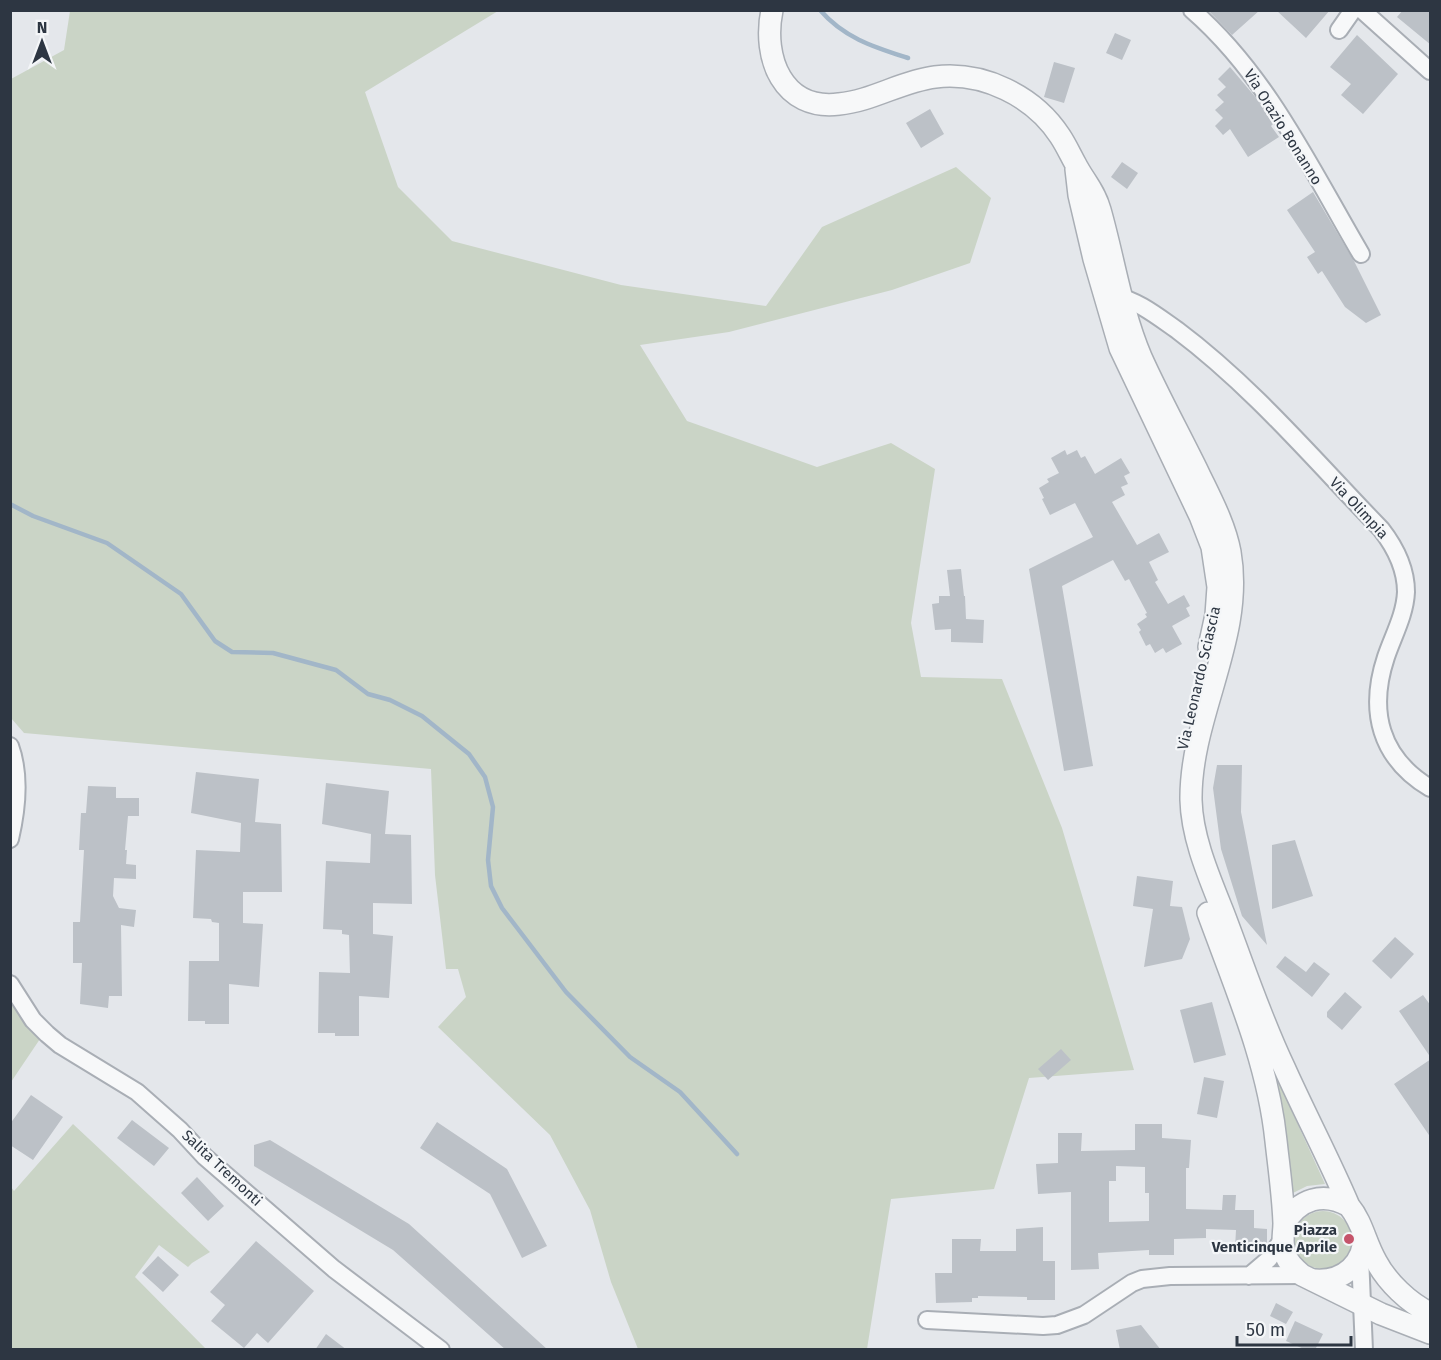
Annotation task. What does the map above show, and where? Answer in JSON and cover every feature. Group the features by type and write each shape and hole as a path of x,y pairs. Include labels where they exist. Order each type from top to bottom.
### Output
{"street":[{"name":"Via Leonardo Sciascia","path":"772,10 770,35 776,67 790,91 800,98 812,103 838,105 920,79 951,76 982,81 1013,93 1041,113 1060,136 1075,165 1094,191 1112,295 1135,343 1158,411 1185,465 1216,509 1228,542 1233,589 1231,617 1196,751 1192,777 1191,809 1197,838 1274,1072 1336,1178 1348,1206"},
{"name":"Via Orazio Bonanno","path":"1192,10 1226,43 1261,88 1361,254"},
{"path":"1339,30 1353,10"},
{"path":"1362,10 1431,71"},
{"name":"Via Olimpia","path":"1112,295 1136,303 1171,326 1238,381 1381,529 1396,548 1403,570 1406,591 1403,610 1379,678 1377,703 1379,719 1388,747 1400,764 1417,780 1431,788"},
{"path":"10,746 17,769 17,790 10,839"},
{"name":"Salita Tremonti","path":"10,984 33,1020 46,1034 150,1102 205,1157 334,1269 441,1350"},
{"name":"Via Leonardo Sciascia","path":"1274,1072 1283,1232"},
{"path":"1249,1276 1269,1259 1297,1206 1306,1201 1328,1198 1348,1206 1359,1218 1376,1262 1395,1286 1431,1313"},
{"path":"1283,1232 1285,1255 1292,1266 1308,1277 1381,1314 1431,1333"},
{"path":"927,1320 1057,1325 1084,1315 1132,1283 1142,1279 1170,1276 1308,1277 1330,1280 1345,1274 1360,1257 1364,1234"},
{"path":"1360,1257 1363,1344"},
{"path":"1341,1294 1356,1321 1363,1344"},
{"path":"1363,1344 1368,1326 1381,1314"}],"green space":[{"path":"70,11 498,11 365,92 398,187 452,241 621,285 766,306 822,227 956,167 991,198 970,263 892,290 729,332 640,345 687,421 817,467 891,443 935,469 911,623 921,677 1002,679 1062,828 1134,1070 1029,1078 994,1189 891,1199 867,1349 638,1349 611,1282 590,1210 550,1135 438,1027 466,997 458,969 446,969 435,875 431,769 24,733 11,718 11,79 64,50"},
{"path":"10,993 42,1036 11,1082"},
{"path":"1279,1083 1325,1184 1307,1186 1291,1194 1282,1106 1275,1084"},
{"path":"73,1124 210,1252 188,1267 159,1245 135,1277 206,1349 11,1349 11,1187 14,1191"},
{"path":"1317,1211 1329,1211 1344,1219 1352,1234 1352,1246 1344,1261 1329,1269 1317,1269 1302,1261 1294,1246 1294,1234 1302,1219"}],"building":[{"path":"1208,10 1260,10 1232,35"},
{"path":"1276,10 1330,10 1306,38"},
{"path":"1403,10 1431,10 1431,45 1397,17"},
{"path":"1115,33 1131,40 1122,60 1106,53"},
{"path":"1357,35 1398,74 1363,114 1341,95 1351,84 1330,67"},
{"path":"1054,62 1075,68 1064,103 1044,97"},
{"path":"1230,67 1257,99 1279,137 1248,157 1230,129 1223,135 1215,126 1223,118 1215,110 1224,102 1217,95 1226,87 1218,79"},
{"path":"930,109 944,134 921,148 906,123"},
{"path":"1122,162 1138,173 1127,189 1111,177"},
{"path":"1313,192 1354,261 1381,315 1366,323 1345,307 1322,271 1318,274 1307,257 1315,252 1287,210"},
{"path":"1065,450 1067,455 1077,450 1081,458 1085,456 1095,474 1121,458 1130,473 1124,476 1128,484 1121,487 1125,495 1112,502 1137,545 1159,533 1169,552 1149,562 1158,580 1155,582 1168,604 1184,595 1190,606 1186,608 1190,616 1172,626 1182,644 1166,653 1163,648 1155,653 1150,644 1146,646 1137,624 1147,617 1145,614 1147,613 1129,579 1125,581 1113,560 1062,586 1093,766 1064,771 1029,569 1093,537 1075,503 1050,515 1042,499 1044,498 1039,488 1049,482 1047,479 1059,473 1051,458"},
{"path":"961,569 966,619 984,620 983,643 951,642 951,629 935,630 932,604 939,603 939,596 950,596 947,570"},
{"path":"1217,765 1242,765 1241,812 1267,945 1242,916 1221,849 1213,788"},
{"path":"196,772 259,779 255,822 281,824 282,892 243,892 243,923 263,924 259,987 229,984 229,1024 188,1021 189,961 219,961 219,923 212,922 211,919 193,918 196,850 240,852 241,823 191,813"},
{"path":"326,783 389,791 385,834 411,835 412,904 373,903 373,934 393,936 389,998 359,996 359,1036 318,1033 319,972 350,973 349,935 342,934 342,930 323,929 326,861 370,863 371,834 322,824"},
{"path":"88,786 116,787 116,798 139,798 139,816 128,816 125,850 127,850 126,864 136,865 136,879 114,878 113,896 119,908 136,910 134,927 121,925 122,996 109,996 108,1008 80,1004 82,963 73,963 73,922 80,922 84,850 79,850 81,813 86,813"},
{"path":"1295,840 1313,896 1272,909 1272,845"},
{"path":"1137,876 1173,881 1170,906 1182,907 1190,939 1182,959 1144,967 1153,909 1133,906"},
{"path":"1395,937 1414,954 1391,979 1372,961"},
{"path":"1285,956 1306,972 1314,962 1330,974 1312,997 1276,967"},
{"path":"1345,992 1362,1007 1342,1030 1327,1017 1327,1012"},
{"path":"1423,995 1431,1006 1431,1058 1399,1011"},
{"path":"1212,1002 1226,1055 1194,1063 1180,1010"},
{"path":"1061,1049 1071,1060 1048,1080 1038,1069"},
{"path":"1431,1059 1431,1138 1394,1084"},
{"path":"1204,1077 1224,1081 1217,1118 1197,1114"},
{"path":"31,1095 63,1117 33,1160 10,1145 10,1124"},
{"path":"132,1120 169,1148 154,1166 117,1138"},
{"path":"437,1122 507,1169 547,1246 522,1258 490,1194 420,1148"},
{"path":"1135,1124 1162,1124 1162,1138 1191,1140 1189,1168 1186,1168 1186,1209 1222,1210 1223,1195 1236,1195 1235,1210 1254,1210 1254,1228 1267,1229 1267,1244 1263,1248 1235,1248 1236,1230 1206,1229 1206,1238 1174,1239 1174,1255 1149,1255 1149,1250 1098,1253 1099,1269 1071,1270 1071,1192 1038,1194 1036,1164 1058,1163 1058,1133 1082,1133 1081,1151 1135,1150","holes":["1116,1166 1145,1167 1145,1193 1149,1193 1149,1221 1109,1222 1109,1181 1116,1181"]},
{"path":"270,1140 409,1224 548,1350 506,1350 393,1250 254,1166 254,1145"},
{"path":"197,1177 224,1206 208,1221 181,1193"},
{"path":"1043,1227 1043,1261 1055,1261 1055,1300 978,1296 978,1298 972,1298 972,1302 936,1303 935,1273 952,1273 952,1239 981,1239 980,1251 1016,1251 1016,1229"},
{"path":"256,1241 314,1291 268,1343 257,1333 244,1348 211,1321 225,1305 210,1292"},
{"path":"158,1256 179,1275 163,1292 142,1273"},
{"path":"1276,1303 1293,1312 1286,1324 1270,1316"},
{"path":"1295,1321 1323,1334 1315,1350 1306,1350 1286,1341"},
{"path":"1141,1325 1161,1350 1120,1350 1116,1330"},
{"path":"326,1334 347,1350 315,1350"}],"waterway":[{"path":"820,10 849,35 908,58"},
{"path":"10,504 33,516 107,543 181,594 215,641 232,652 273,653 336,670 368,694 390,700 422,716 469,754 485,777 493,807 488,860 491,886 502,908 566,992 630,1057 680,1092 737,1154"}],"place":[{"name":"Piazza Venticinque Aprile","path":"1349,1239"}]}
